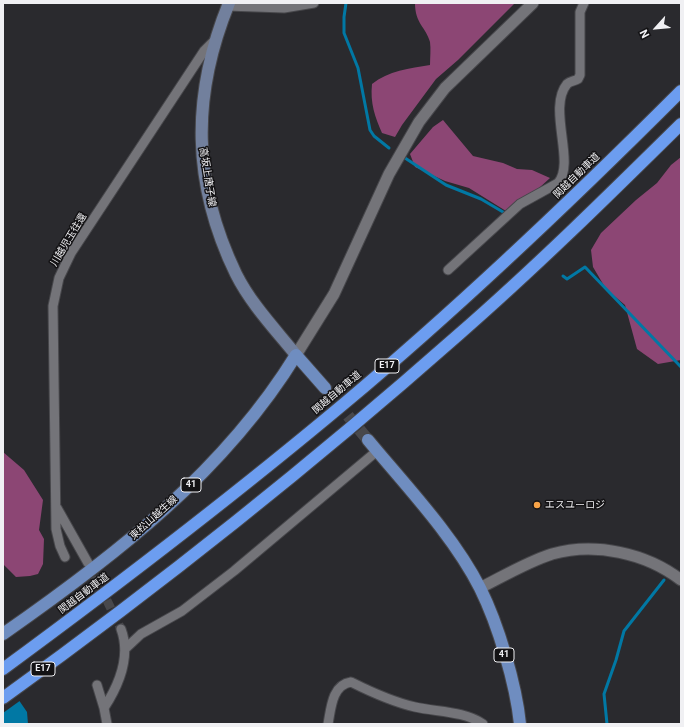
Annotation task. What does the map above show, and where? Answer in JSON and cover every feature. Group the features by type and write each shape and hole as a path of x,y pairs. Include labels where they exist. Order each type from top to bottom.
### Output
{"highway":[{"name":"関越自動車道","path":"3,669 74,617 247,484 347,401 536,233 681,91"},
{"name":"E17","path":"3,698 84,640 175,571 263,500 446,346 556,246 681,124"}],"main road":[{"name":"高坂上唐子線","path":"228,4 209,60 202,107 202,148 209,201 219,233 236,275 258,308 296,355"},
{"path":"296,355 325,388"},
{"name":"東松山越生線","path":"3,634 63,592 153,521 200,476 249,422 271,394 296,355"},
{"name":"41","path":"368,440 442,531 480,588 507,663 518,701 520,724"}],"street":[{"path":"228,4 284,8 314,3"},
{"path":"296,355 334,294 389,174 419,122 445,88 534,3"},
{"path":"448,270 520,204 558,183 563,178 565,171 561,134 562,93 569,82 578,79 580,75 580,12 584,3"},
{"name":"川越児玉往還","path":"65,557 60,546 56,529 53,306 59,278 71,253 204,51 215,40"},
{"path":"125,649 141,634 182,610 234,571 377,451"},
{"path":"56,506 88,562"},
{"path":"480,588 539,559 571,550 619,552 664,569 681,580"},
{"path":"104,708 115,691 123,666 125,639 121,629"},
{"path":"328,724 332,704 338,688 351,682 413,706 471,716 483,724"},
{"path":"97,685 104,708 106,724"}],"shaded area":[{"path":"415,3 515,3 458,60 436,79 402,125 395,137 382,133 374,110 372,84 392,73 430,65 430,42 417,16"},
{"path":"443,120 473,156 503,163 517,169 532,170 550,178 538,189 506,211 469,188 445,181 415,167 410,154 433,127"},
{"path":"681,157 681,360 658,364 637,349 625,305 606,289 593,267 591,250 601,233 636,200 657,183 671,165"},
{"path":"3,452 24,470 43,500 39,530 44,539 43,564 38,574 16,577 3,564"}],"water":[{"path":"3,677 27,712 28,724 3,724"}],"pier":[{"path":"3,675 21,700 3,713"}],"waterway":[{"path":"346,3 344,33 358,68 370,130 374,136 389,148"},
{"path":"405,158 446,185 481,199 503,212"},
{"path":"563,276 567,279 585,267 681,367"},
{"path":"607,724 604,694 624,631 664,580"}],"tunnel":[{"path":"325,388 368,440"},
{"path":"89,564 121,629"}],"place":[{"name":"エスユーロジ","path":"537,505"}]}
